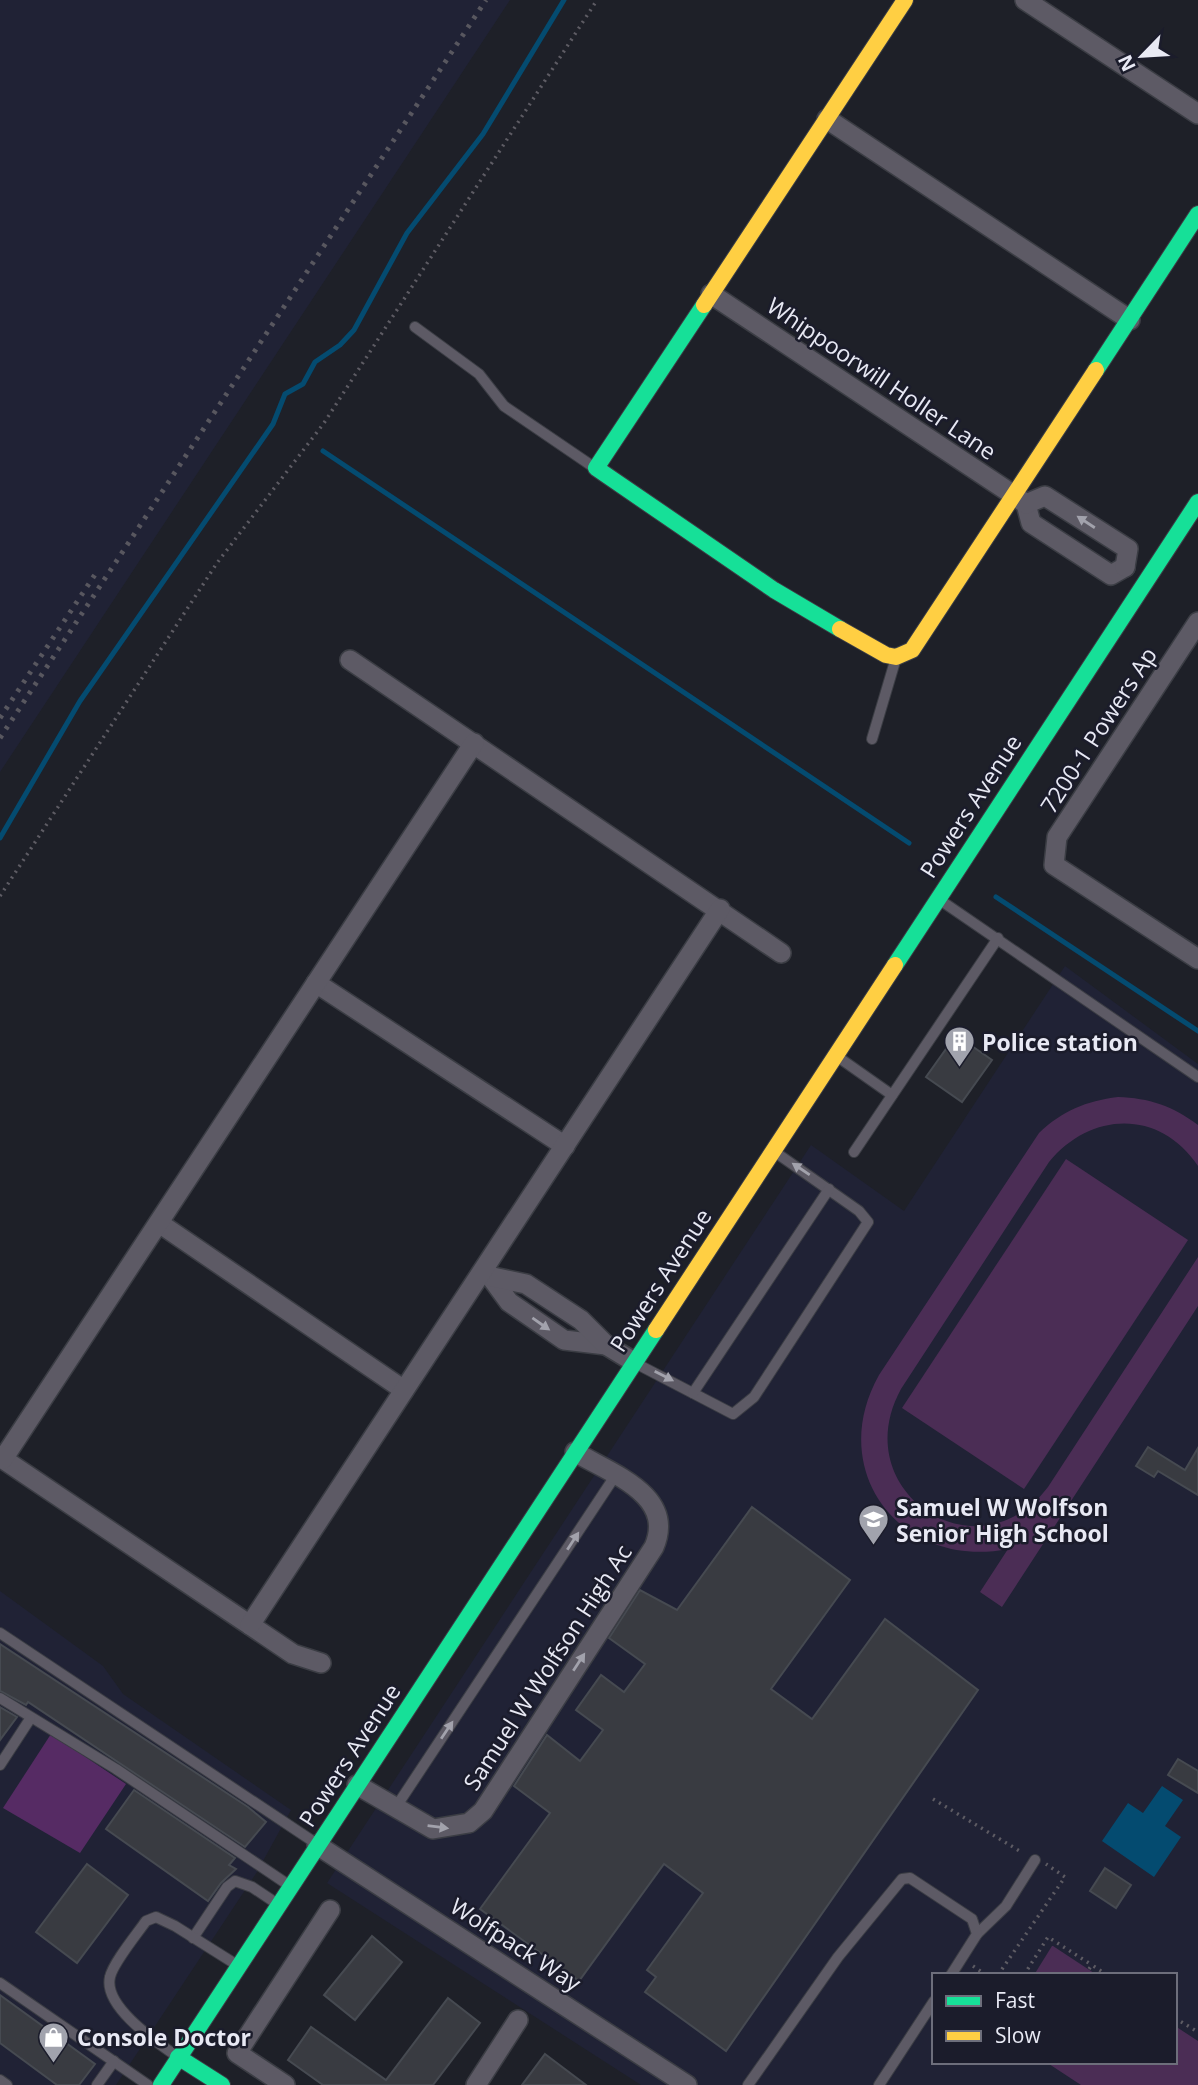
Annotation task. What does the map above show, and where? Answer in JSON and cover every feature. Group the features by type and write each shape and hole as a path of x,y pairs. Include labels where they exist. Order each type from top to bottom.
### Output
{"street":[{"path":"905,0 596,468 774,590 886,656 896,657 912,650 1021,500 1198,214"},
{"path":"1025,0 1198,114"},
{"path":"827,119 1130,320"},
{"name":"Whippoorwill Holler Lane","path":"711,294 1021,500 1031,523 1111,575 1125,568 1146,581"},
{"path":"1021,500 1045,496 1128,549 1125,568"},
{"name":"Powers Avenue","path":"161,2085 1198,502"},
{"name":"7200-1 Powers Ap","path":"1198,622 1057,837 1054,865 1198,959"},
{"path":"350,660 782,953"},
{"path":"321,1663 293,1654 2,1458 474,744"},
{"path":"250,1625 404,1390 488,1273 565,1146 720,909"},
{"path":"316,983 565,1146"},
{"path":"159,1223 404,1390"},
{"path":"488,1273 526,1284 581,1320 606,1345 634,1362"},
{"name":"Samuel W Wolfson High Ac","path":"357,1784 433,1829 469,1823 482,1811 654,1547 660,1532 659,1517 654,1504 645,1494 575,1451"},
{"name":"Wolfpack Way","path":"317,1845 687,2085"},
{"path":"285,2085 237,2053 330,1910"},
{"path":"476,2085 518,2020"},
{"path":"178,2057 222,2085"}],"lane":[{"path":"415,327 479,374 504,406 596,468"},
{"path":"872,739 896,657"},
{"path":"937,898 1198,1077"},
{"path":"854,1152 998,938"},
{"path":"835,1055 892,1095"},
{"path":"634,1362 733,1414 754,1396 868,1222 859,1211 772,1150"},
{"path":"693,1393 829,1189"},
{"path":"396,1807 615,1476"},
{"path":"0,1633 317,1845"},
{"path":"0,1698 30,1719 116,1769 290,1886"},
{"path":"0,1765 30,1719"},
{"path":"952,1973 977,1934 1006,1906 1035,1860"},
{"path":"748,2085 838,1957 902,1879 910,1878 972,1919 977,1934"},
{"path":"193,1938 227,1887 235,1881 252,1887 278,1905"},
{"path":"178,2057 139,2029 124,2012 110,1989 110,1976 149,1918 175,1926 238,1966"},
{"path":"0,1983 148,2085"},
{"path":"879,2085 932,2004"},
{"path":"97,2085 114,2061"},
{"path":"0,2080 7,2085"}],"path":[{"path":"0,896 217,563 324,423 597,0"},
{"path":"933,1798 1065,1877 999,1973"},
{"path":"1025,1973 1048,1937 1103,1973"},
{"path":"1177,2019 1198,2032"}],"shaded area":[{"path":"0,0 510,0 0,772"},
{"name":"Samuel W Wolfson Senior High School","path":"1065,966 1198,1064 1198,2085 641,2085 327,1883 811,1145 904,1211"},
{"path":"1118,1097 1160,1104 1198,1125 1198,1166 1182,1147 1165,1134 1145,1126 1105,1126 1085,1133 1066,1145 1049,1162 901,1389 888,1426 890,1460 904,1489 927,1511 956,1524 987,1525 1019,1514 1048,1487 1198,1257 1198,1306 1002,1607 980,1592 1008,1549 970,1551 935,1544 906,1528 883,1506 868,1478 861,1446 865,1411 879,1375 1039,1133 1075,1108"},
{"path":"1066,1159 1188,1240 1024,1489 902,1408"},
{"path":"0,1591 103,1666 123,1694 291,1810 257,1872 116,2085 0,2085"},
{"path":"51,1734 126,1784 80,1853 3,1808"},
{"path":"1053,1946 1094,1973 1035,1973"},
{"path":"1177,2027 1198,2041 1198,2085 1081,2085 1049,2064 1177,2064"}],"water":[{"path":"1162,1786 1183,1800 1165,1826 1181,1837 1154,1877 1102,1841 1128,1803 1143,1813"}],"building":[{"name":"Police station","path":"956,1035 992,1060 962,1102 926,1077"},
{"path":"1148,1447 1185,1470 1198,1448 1198,1495 1158,1471 1154,1477 1136,1466"},
{"path":"752,1507 850,1580 771,1689 812,1719 885,1619 978,1690 726,2051 645,1992 656,1977 647,1970 703,1893 664,1864 579,1981 480,1909 550,1813 514,1786 547,1735 580,1761 603,1730 576,1710 601,1675 624,1692 645,1664 609,1638 640,1590 677,1610"},
{"path":"0,1644 248,1807 266,1822 245,1847 28,1702 26,1705 0,1691"},
{"path":"0,1707 17,1717 0,1740"},
{"path":"1178,1759 1198,1771 1198,1793 1168,1775"},
{"path":"134,1790 235,1858 229,1865 236,1869 208,1901 106,1829"},
{"path":"87,1864 128,1895 77,1963 36,1932"},
{"path":"1105,1868 1131,1885 1116,1908 1090,1891"},
{"path":"372,1936 402,1962 355,2020 324,1995"},
{"path":"0,1995 95,2064 79,2085 57,2085 0,2043"},
{"path":"448,1998 480,2023 433,2085 323,2085 288,2060 311,2027 386,2080"},
{"path":"545,2054 586,2085 522,2085"}],"waterway":[{"path":"0,838 80,701 273,424 285,394 303,384 315,362 340,345 354,330 407,233 483,134 564,0"},
{"path":"323,451 909,843"},
{"path":"996,897 1198,1031"}],"railway":[{"path":"0,738 486,0"},
{"path":"0,718 98,570"}],"traffic: fast":[{"path":"1096,370 1198,214"},
{"path":"704,305 596,468 774,590 840,629"},
{"path":"895,965 1198,502"},
{"path":"161,2085 656,1330"},
{"path":"178,2057 222,2085"}],"traffic: slow":[{"path":"704,305 905,0"},
{"path":"840,629 886,655 896,657 912,650 1096,370"},
{"path":"656,1330 895,965"}],"place":[{"name":"Police station","path":"959,1069"},
{"name":"Samuel W Wolfson Senior High School","path":"873,1547"},
{"name":"Console Doctor","path":"54,2064"}]}
